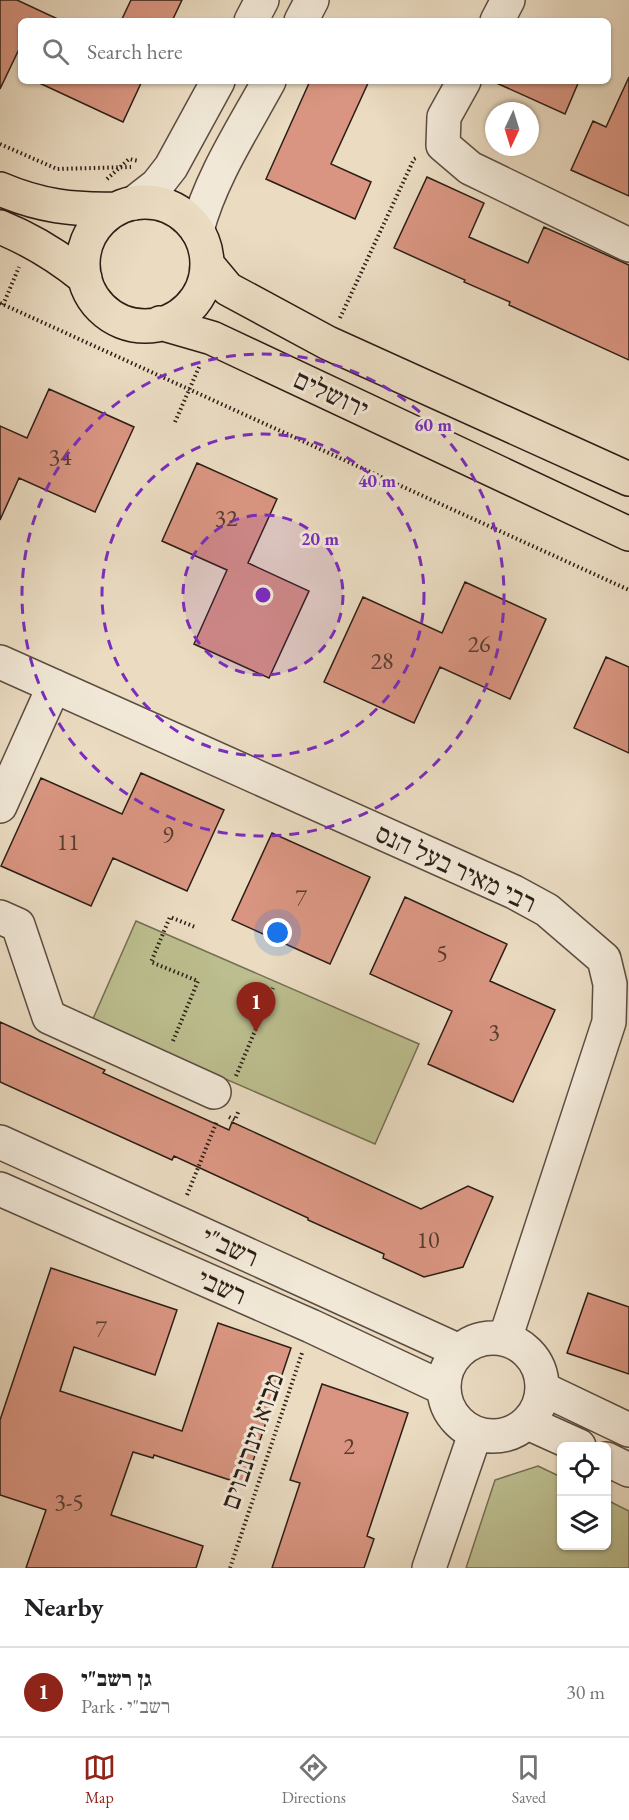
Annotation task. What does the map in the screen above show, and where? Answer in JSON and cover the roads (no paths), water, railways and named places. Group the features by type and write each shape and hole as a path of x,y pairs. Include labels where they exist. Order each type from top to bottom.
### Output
{"main road":[{"path":"0,189 42,204 76,210 149,202 176,210 188,219 203,241 207,264 202,288 194,302 182,313 160,323 144,325 128,323 113,316 100,306 85,278 83,262 86,246 98,225 125,206"},
{"path":"0,227 31,240 61,258 85,278"},
{"name":"ירושלים","path":"207,264 228,289 328,344 629,479"},
{"name":"ירושלים","path":"160,323 212,338 629,534"}],"street":[{"path":"252,18 262,0"},
{"path":"303,18 312,0"},
{"path":"499,18 508,0"},
{"path":"125,206 157,185 171,167 216,84"},
{"path":"197,230 211,188 267,84"},
{"path":"462,84 444,117 443,145 470,168 629,245"},
{"name":"רבי מאיר בעל הנס","path":"0,662 514,892 547,910 604,959 610,984 609,1022 505,1339"},
{"path":"0,806 54,686"},
{"path":"0,917 18,925 49,1017 214,1092"},
{"name":"רשב\"י","path":"0,1142 459,1351"},
{"name":"רשבי","path":"0,1189 311,1326 443,1388"},
{"path":"489,1338 505,1339 520,1346 533,1357 540,1372 543,1389 541,1401 528,1423 517,1431 503,1436 489,1437 475,1434 452,1416 443,1388 445,1374 459,1351 473,1342 489,1338"},
{"path":"543,1389 629,1430"},
{"path":"528,1423 570,1442"},
{"path":"429,1568 475,1434"},
{"path":"611,1461 629,1470"}],"place":[{"name":"גן רשב\"י","path":"256,1032"}]}
